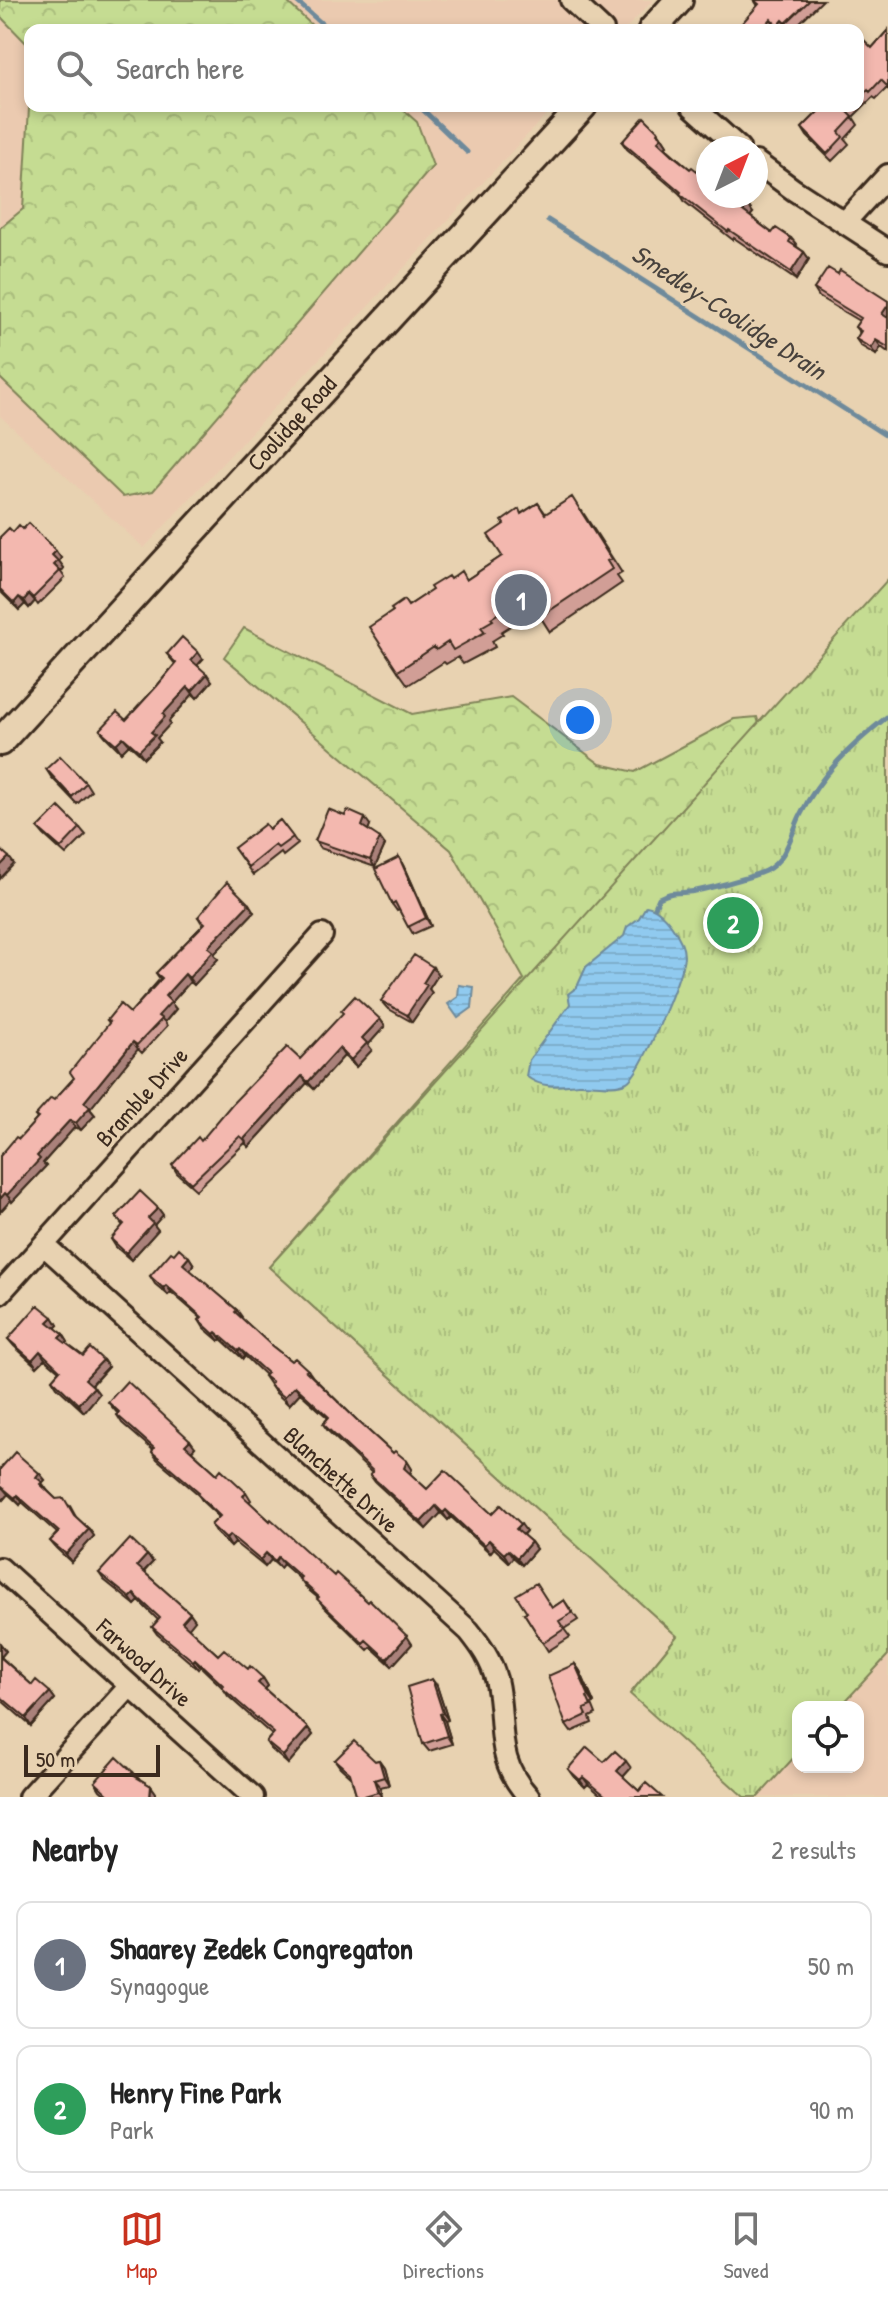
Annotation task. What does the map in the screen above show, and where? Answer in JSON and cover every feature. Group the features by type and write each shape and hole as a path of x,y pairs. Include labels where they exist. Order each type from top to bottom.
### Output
{"street":[{"path":"571,0 597,24"},
{"path":"657,24 679,0"},
{"name":"Coolidge Road","path":"0,742 578,112"},
{"path":"699,112 726,136"},
{"path":"768,170 888,251"},
{"path":"844,223 888,175"},
{"name":"Bramble Drive","path":"0,1293 322,935"},
{"name":"Blanchette Drive","path":"44,1245 469,1631 485,1651 496,1678 502,1748 512,1772 529,1797"},
{"name":"Farwood Drive","path":"0,1568 253,1797"},
{"path":"29,1797 130,1686"}],"shaded area":[{"path":"0,0 653,0 631,24 24,24 24,112 548,112 144,548 0,416"},
{"path":"888,1655 888,1797 758,1797 792,1760 792,1773 864,1773 864,1701 846,1701"}],"green space":[{"path":"0,0 285,0 311,24 24,24 24,41 0,16"},
{"path":"29,112 406,112 417,122 433,166 153,491 123,497 0,378 0,228 23,209"},
{"path":"888,579 888,1655 846,1701 792,1701 792,1760 758,1797 744,1797 630,1694 677,1636 269,1267"},
{"path":"244,628 412,714 511,697 600,764 635,772 734,719 757,717 784,810 783,1519 630,1694 677,1636 269,1267 524,979 451,850 224,657"}],"water":[{"path":"646,906 659,912 671,925 684,956 677,983 660,1023 633,1075 621,1084 551,1086 526,1076 529,1060 570,1004 568,994 577,987 586,967 624,936 627,927 639,918"},
{"path":"459,985 474,987 472,1008 458,1018 448,1004 458,997"}],"building":[{"path":"754,0 810,0 786,23 783,20 776,24 771,19 766,24 741,24 759,4"},
{"path":"888,30 888,87 881,80 870,92 868,89 864,93 864,40 872,48"},
{"path":"818,112 848,112 853,117 839,132 843,137 827,154 802,128"},
{"path":"644,117 662,137 658,141 690,169 696,170 696,207 681,192 622,142"},
{"path":"698,208 746,208 743,211 772,233 776,228 804,252 791,272 728,232"},
{"path":"828,268 838,274 840,270 888,301 882,314 888,318 888,347 876,340 871,348 856,339 861,331 855,327 861,318 814,289"},
{"path":"572,497 611,559 607,561 612,569 540,617 526,596 491,618 493,620 481,627 485,632 453,650 448,642 436,650 434,647 398,671 369,627 404,600 408,606 448,576 450,579 461,571 466,580 502,556 488,535 519,509 521,514 538,503 545,514"},
{"path":"29,523 56,551 52,555 58,561 54,565 60,571 33,598 29,594 24,600 19,597 14,603 0,589 0,537 9,528 13,532 19,525 23,529"},
{"path":"182,637 198,652 191,660 207,674 192,691 188,687 163,714 165,717 151,732 155,735 139,751 123,737 116,744 100,730 117,712 126,720 157,686 176,663 167,654"},
{"path":"60,756 86,783 72,797 46,769"},
{"path":"59,807 80,828 61,848 38,828"},
{"path":"328,809 345,816 347,810 365,818 362,826 380,838 370,860 315,841"},
{"path":"280,820 293,837 278,848 275,845 248,867 234,848 265,824 269,829"},
{"path":"0,849 9,857 0,866"},
{"path":"399,857 426,918 408,927 395,902 392,904 375,869"},
{"path":"227,882 249,904 208,947 213,951 189,978 185,974 165,996 171,1002 158,1016 162,1019 137,1045 133,1042 84,1102 90,1107 76,1123 70,1120 37,1156 40,1159 0,1199 0,1156 38,1118 35,1116 51,1098 54,1100 74,1078 70,1072 110,1022 107,1020 120,1004 130,1013 162,978 156,973 205,923 198,917"},
{"path":"414,955 433,967 423,983 427,985 407,1015 381,1001"},
{"path":"355,996 380,1019 362,1038 367,1043 351,1060 339,1048 308,1082 302,1076 244,1139 240,1136 191,1183 172,1165 198,1137 201,1141 287,1047 300,1059"},
{"path":"140,1191 158,1208 148,1218 153,1223 126,1253 111,1239 124,1224 116,1217"},
{"path":"179,1248 189,1257 183,1264 237,1310 235,1312 272,1346 291,1361 295,1358 360,1423 393,1453 395,1451 407,1461 404,1468 427,1489 445,1470 492,1514 501,1505 521,1524 516,1529 531,1542 517,1558 508,1550 504,1554 489,1540 484,1545 446,1510 443,1513 436,1506 421,1522 370,1475 373,1471 323,1424 329,1417 295,1386 284,1397 270,1385 272,1382 264,1376 267,1373 240,1349 238,1351 216,1332 214,1334 199,1320 202,1317 166,1285 163,1288 150,1276 171,1252 174,1254"},
{"path":"38,1305 53,1317 48,1322 63,1334 59,1338 83,1356 90,1348 103,1360 85,1379 94,1387 78,1404 52,1379 60,1370 40,1351 32,1360 8,1339"},
{"path":"127,1381 190,1440 185,1445 217,1474 221,1469 246,1492 243,1496 270,1521 334,1576 336,1573 368,1602 370,1600 407,1636 387,1659 366,1640 363,1643 278,1557 275,1561 266,1553 260,1560 230,1535 226,1539 211,1525 220,1516 197,1494 199,1492 152,1452 154,1448 117,1415 119,1412 108,1402"},
{"path":"15,1452 39,1473 36,1477 42,1482 40,1484 56,1499 64,1498 74,1515 89,1529 66,1554 50,1541 59,1532 17,1495 15,1498 2,1487 0,1489 0,1469"},
{"path":"130,1539 147,1555 137,1566 190,1613 182,1622 218,1655 224,1649 248,1669 250,1666 263,1678 258,1683 308,1728 283,1756 266,1742 274,1733 222,1688 224,1686 195,1659 193,1661 152,1627 160,1618 134,1594 130,1598 99,1573"},
{"path":"536,1583 552,1608 564,1600 572,1613 559,1621 564,1629 543,1643 516,1595"},
{"path":"0,1657 32,1685 36,1680 50,1692 26,1718 0,1696"},
{"path":"575,1664 591,1706 584,1709 587,1715 566,1725 548,1676"},
{"path":"432,1679 447,1736 423,1744 407,1687"},
{"path":"354,1741 375,1761 379,1760 384,1777 374,1780 378,1792 361,1797 357,1797 350,1773 335,1760"},
{"path":"587,1747 604,1762 615,1751 626,1761 617,1771 639,1791 646,1783 662,1797 607,1797 583,1777 580,1780 568,1769"},
{"path":"117,1757 133,1772 131,1774 151,1786 150,1797 111,1797 95,1782"}],"waterway":[{"name":"Smedley-Coolidge Drain","path":"295,0 322,24"},
{"name":"Smedley-Coolidge Drain","path":"425,112 467,152"},
{"name":"Smedley-Coolidge Drain","path":"548,220 888,437"},
{"path":"655,907 659,898 667,894 727,883 772,867 783,854 808,801 827,773 888,716"}],"place":[{"name":"Shaarey Zedek Congregaton","path":"521,600"},
{"name":"Henry Fine Park","path":"733,923"}]}
